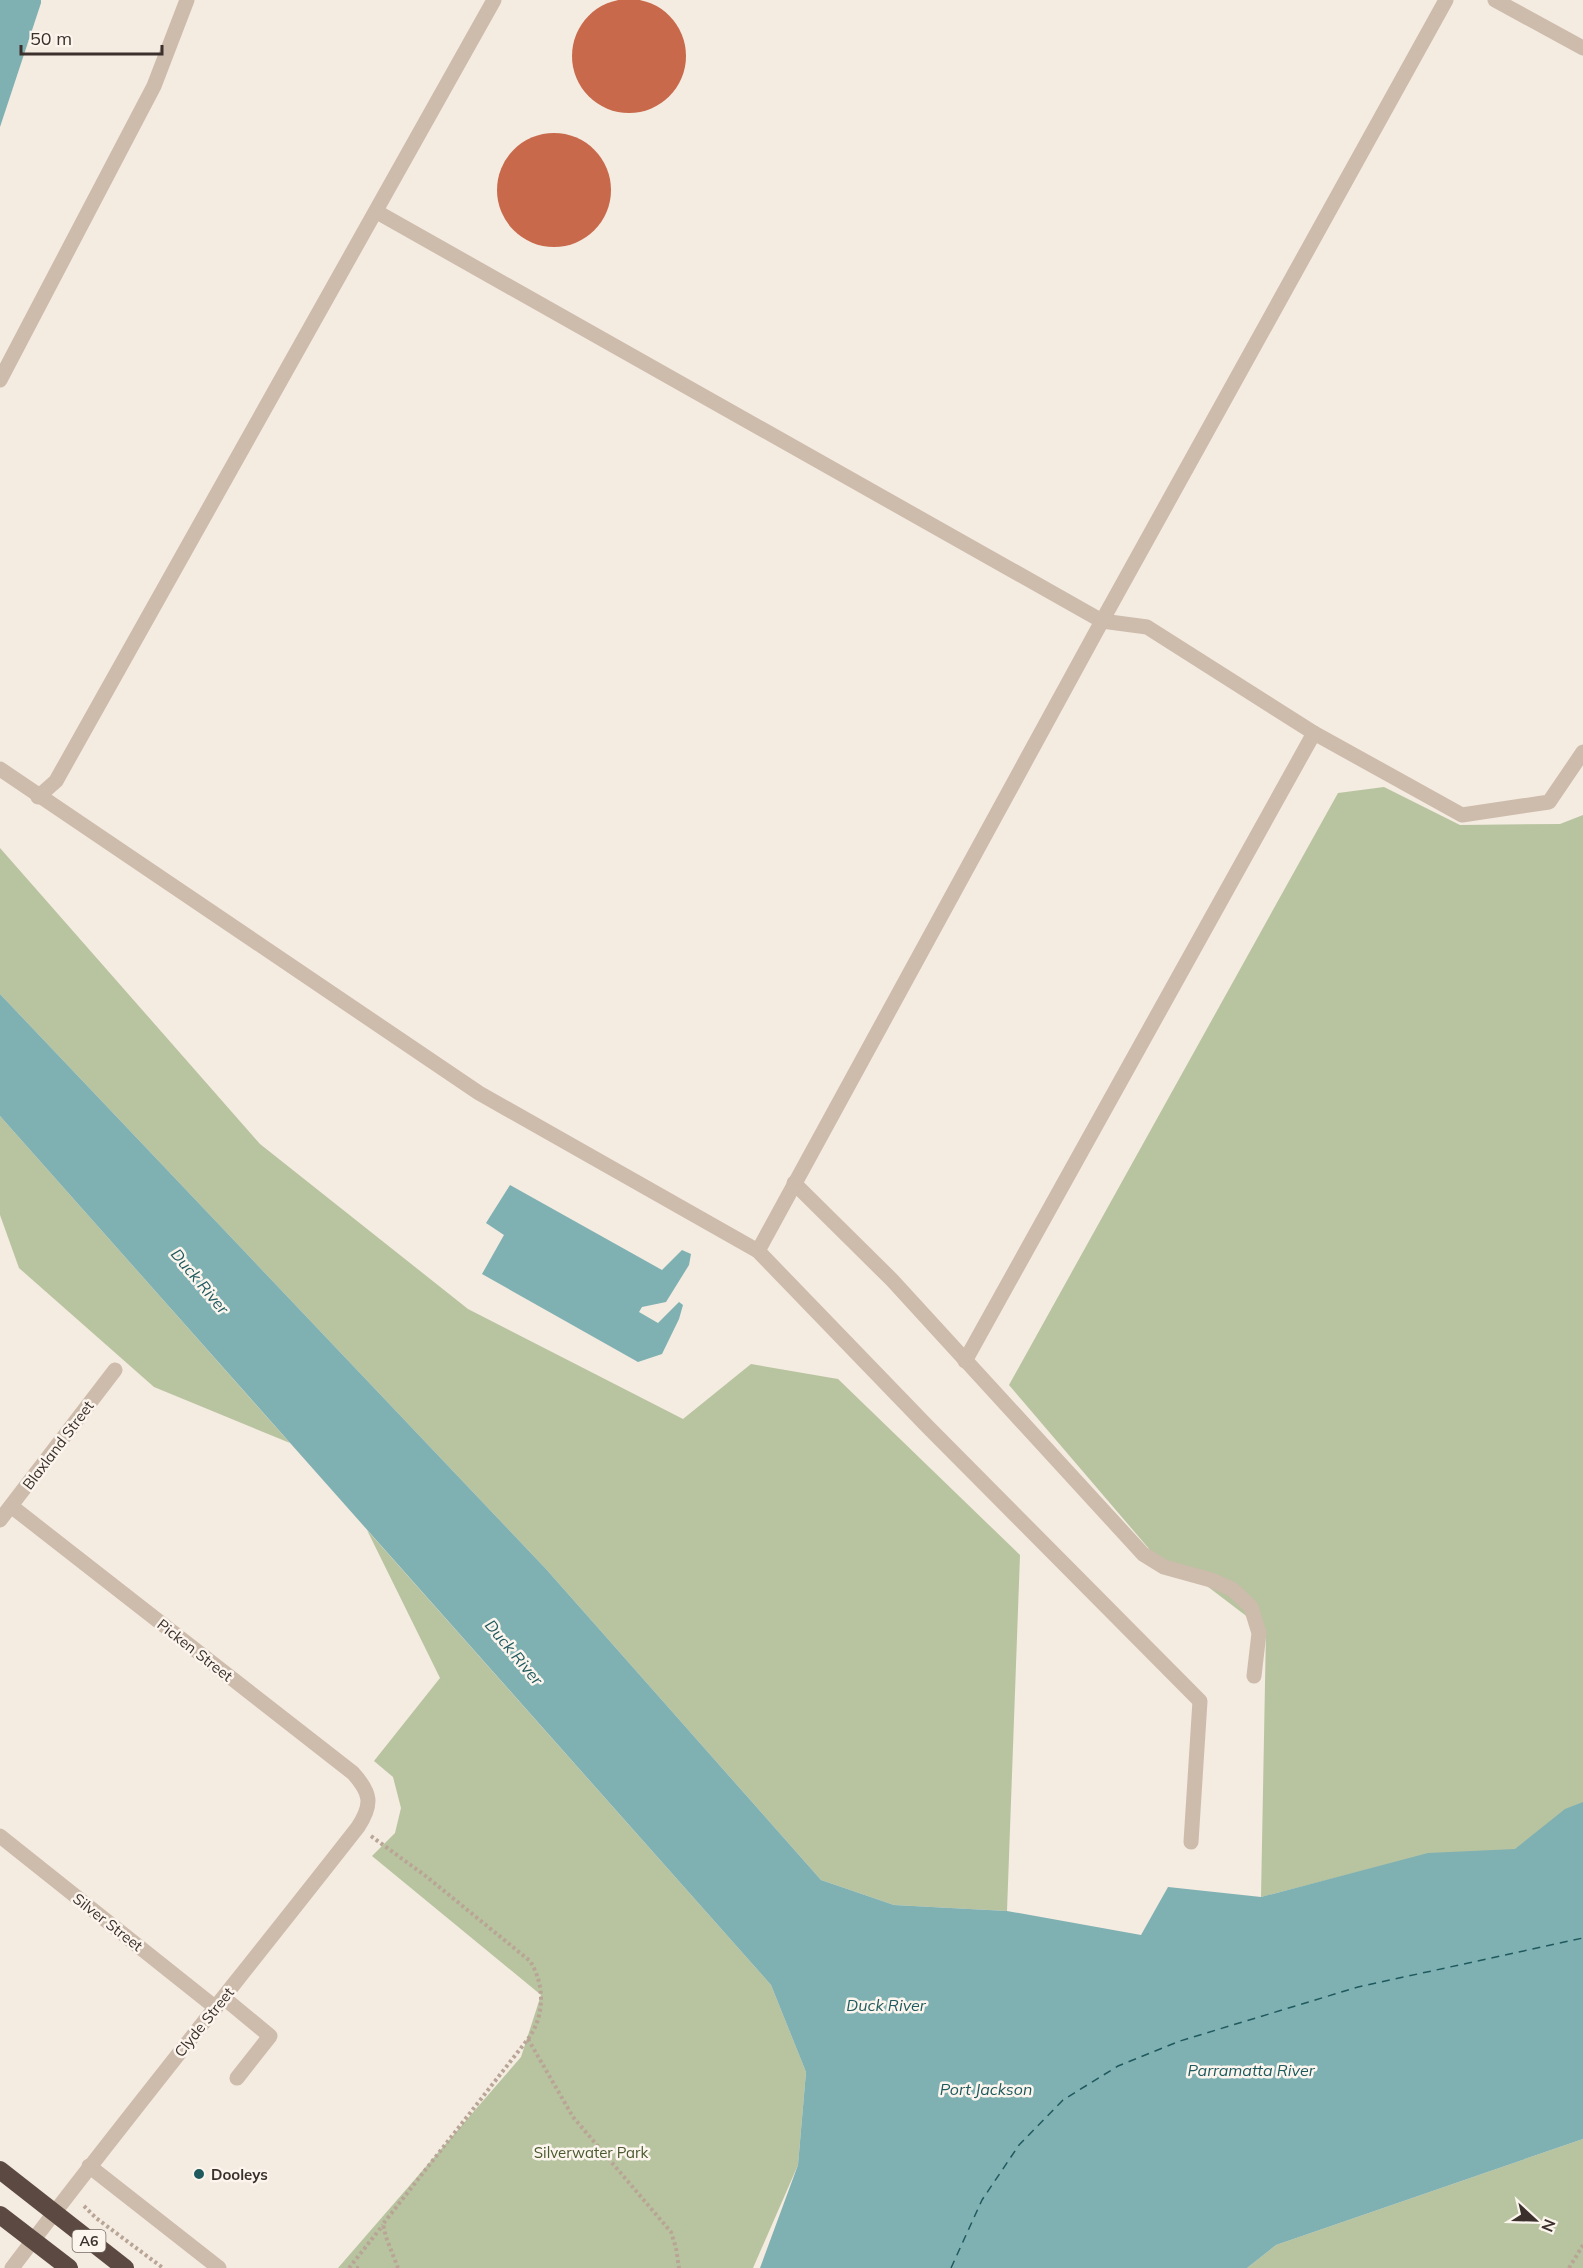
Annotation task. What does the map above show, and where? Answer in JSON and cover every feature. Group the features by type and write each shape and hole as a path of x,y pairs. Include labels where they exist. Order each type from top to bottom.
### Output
{"highway":[{"name":"A6","path":"0,2170 125,2268"},
{"name":"A6","path":"0,2215 69,2268"}],"street":[{"path":"0,380 154,86 187,0"},
{"path":"38,796 56,781 494,0"},
{"path":"758,1251 1102,621 1446,0"},
{"path":"1495,0 1583,48"},
{"path":"376,212 1102,621 1147,627 1314,734 1462,815 1549,802 1583,752"},
{"path":"965,1361 1314,734"},
{"path":"0,769 479,1093 758,1251 928,1427 1200,1701 1191,1842"},
{"path":"794,1183 892,1280 1143,1554 1164,1567 1211,1580 1232,1589 1251,1607 1259,1632 1254,1676"},
{"name":"Blaxland Street","path":"0,1520 115,1370"},
{"name":"Picken Street","path":"11,1506 353,1773 366,1787 368,1800"},
{"name":"Clyde Street","path":"12,2268 89,2166 358,1827 367,1812 368,1800"},
{"name":"Silver Street","path":"0,1836 220,2003 270,2036 237,2078"},
{"path":"89,2166 219,2268"}],"path":[{"path":"349,2268 537,2027 541,2003 539,1976 530,1961 428,1876 358,1827"},
{"path":"528,2039 573,2117 670,2232 676,2248 679,2268"},
{"path":"84,2206 96,2218 163,2268"},
{"path":"383,2224 398,2268"},
{"path":"1569,2268 1583,2246"},
{"path":"356,2268 361,2268"}],"green space":[{"path":"1384,787 1460,825 1560,824 1583,815 1583,1818 1515,1850 1428,1854 1261,1897 1266,1631 1203,1583 1156,1557 1009,1385 1338,793"},
{"path":"0,848 260,1144 468,1309 683,1419 751,1364 838,1379 1020,1555 1007,1911 894,1905 821,1880 546,1569 0,994"},
{"path":"0,1116 290,1443 154,1387 19,1268 0,1215"},
{"name":"Silverwater Park","path":"367,1530 771,1985 806,2072 798,2165 753,2268 338,2268 521,2057 541,1995 372,1856 395,1833 401,1808 393,1777 374,1761 440,1678"},
{"path":"1583,2139 1583,2268 1247,2268 1276,2245"}],"water":[{"path":"0,0 41,0 41,3 0,127"},
{"name":"Port Jackson","path":"0,994 546,1569 821,1880 894,1905 1007,1911 1141,1935 1168,1887 1261,1897 1428,1853 1515,1849 1565,1809 1583,1802 1583,2139 1276,2245 1247,2268 760,2268 798,2165 806,2072 771,1985 0,1116"},
{"path":"510,1185 662,1270 682,1250 691,1254 689,1265 666,1302 642,1307 639,1312 658,1323 679,1302 683,1305 679,1319 662,1354 638,1362 482,1274 504,1235 486,1223"}],"building":[{"path":"629,-1 651,4 669,16 681,34 686,56 681,78 669,96 651,108 629,113 607,108 589,96 577,78 572,56 577,34 589,16 607,4"},
{"path":"554,133 576,137 594,150 607,168 611,190 607,212 594,230 576,243 554,247 532,243 514,230 501,212 497,190 501,168 514,150 532,137"}],"ferry route":[{"path":"951,2268 982,2200 1019,2145 1063,2100 1118,2066 1180,2041 1358,1987 1583,1938"}],"place":[{"name":"Dooleys","path":"199,2174"}],"water label":[{"name":"Duck River","path":"200,1281"},
{"name":"Duck River","path":"514,1652"},
{"name":"Duck River","path":"886,2005"},
{"name":"Parramatta River","path":"1251,2070"}]}
